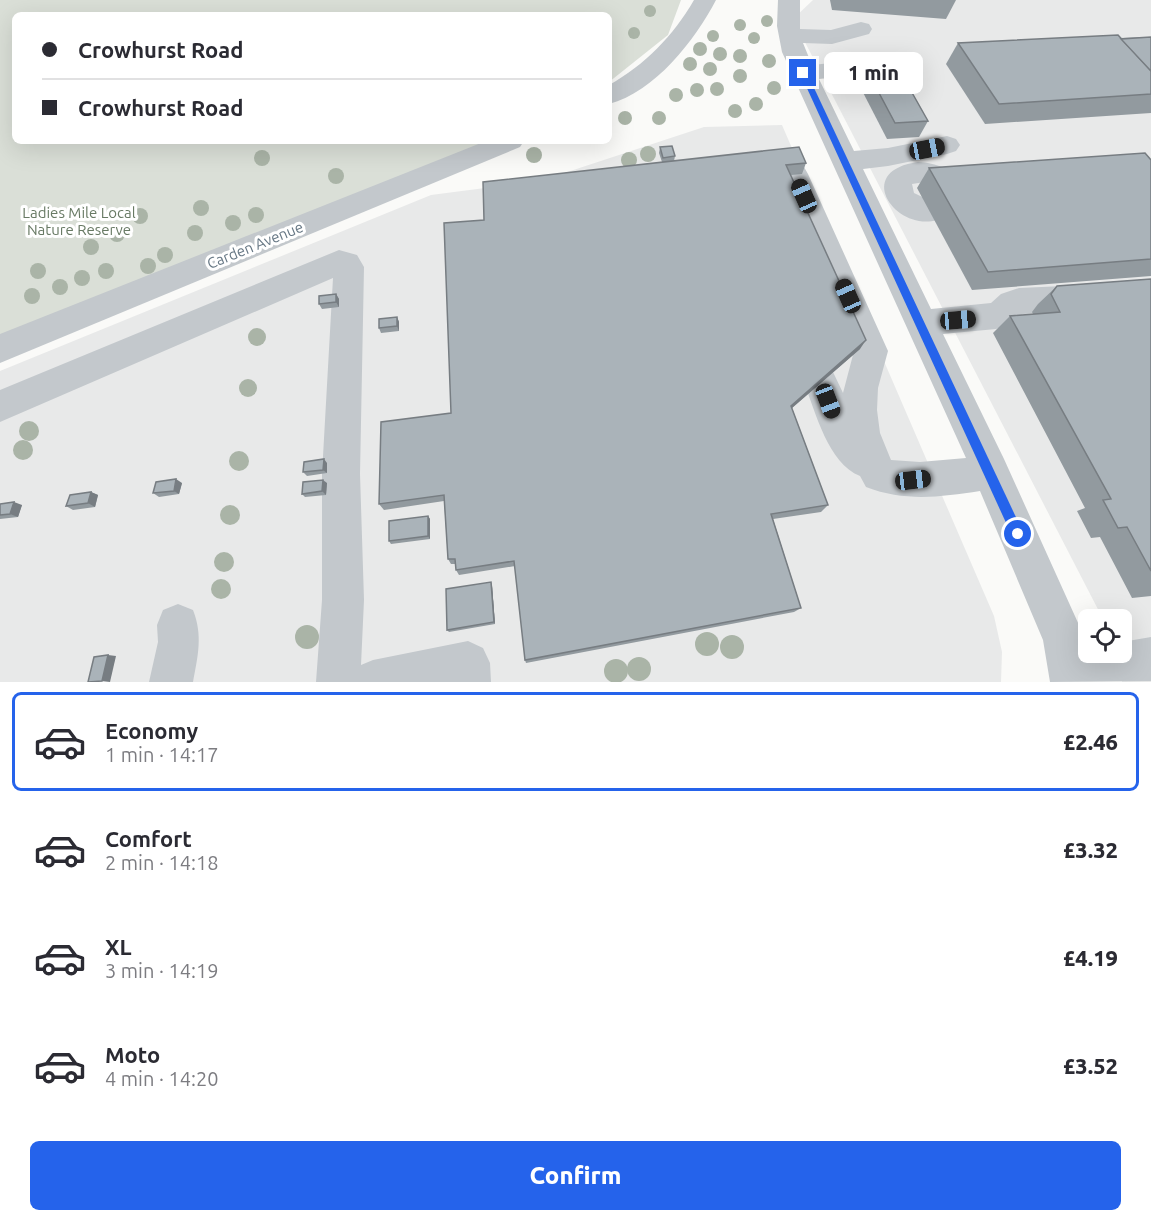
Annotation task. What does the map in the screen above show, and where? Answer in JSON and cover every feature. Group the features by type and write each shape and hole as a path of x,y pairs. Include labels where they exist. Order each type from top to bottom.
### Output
{"street":[{"path":"612,94 650,69 677,43 691,26 705,0"},
{"path":"789,0 789,34 803,73 991,472 1064,640 1072,676 1151,659"},
{"path":"789,34 832,37 861,29"},
{"path":"803,73 898,63"},
{"name":"Carden Avenue","path":"0,349 503,144"},
{"path":"845,161 888,157 947,145"},
{"path":"927,212 903,200 897,189 899,179 909,173 922,172 937,176 950,184"},
{"path":"794,174 871,351 858,406 867,450 879,474"},
{"path":"0,406 339,262 346,263 349,267 341,474 343,600 338,682"},
{"path":"921,323 996,316 1005,313 1014,302 1019,301 1111,297"},
{"path":"821,383 845,437 863,461 879,474 894,480 913,480 991,472"},
{"path":"171,682 179,642 178,625"},
{"path":"373,682 468,663 470,682"}],"shaded area":[{"path":"813,0 1151,0 1151,682 1122,682 1122,663 1132,663 1132,609 1098,609 793,19"},
{"path":"782,125 994,616 1002,652 1001,682 0,682 0,371 431,195 540,181 704,127"}],"green space":[{"name":"Ladies Mile Local Nature Reserve","path":"0,0 681,0 668,35 612,80 612,12 12,12 12,144 491,144 0,336"}],"building":[{"path":"1118,35 1151,71 1151,94 999,104 958,43"},
{"path":"1151,37 1151,71 1121,39"},
{"path":"893,59 928,121 895,123 862,61"},
{"path":"672,146 675,156 663,158 660,147"},
{"path":"799,147 806,163 786,165 866,340 791,406 828,505 771,514 801,608 525,660 514,561 456,570 455,559 448,559 444,495 379,504 381,422 451,413 444,223 484,220 483,182"},
{"path":"1145,153 1151,160 1151,259 988,272 929,168"},
{"path":"1151,279 1151,571 1127,527 1118,528 1103,500 1111,499 1010,316 1060,312 1051,294 1057,286"},
{"path":"336,294 336,302 319,304 319,296"},
{"path":"397,317 397,326 379,328 379,319"},
{"path":"324,459 323,470 303,472 304,462"},
{"path":"176,479 174,491 153,493 156,482"},
{"path":"323,480 322,491 302,494 303,482"},
{"path":"91,492 88,503 66,506 70,495"},
{"path":"14,502 10,514 0,515 0,504"},
{"path":"428,516 428,536 389,541 389,521"},
{"path":"491,582 494,622 447,630 446,589"},
{"path":"108,655 102,681 88,682 94,657"}],"route":[{"path":"803,73 1018,534"}]}
